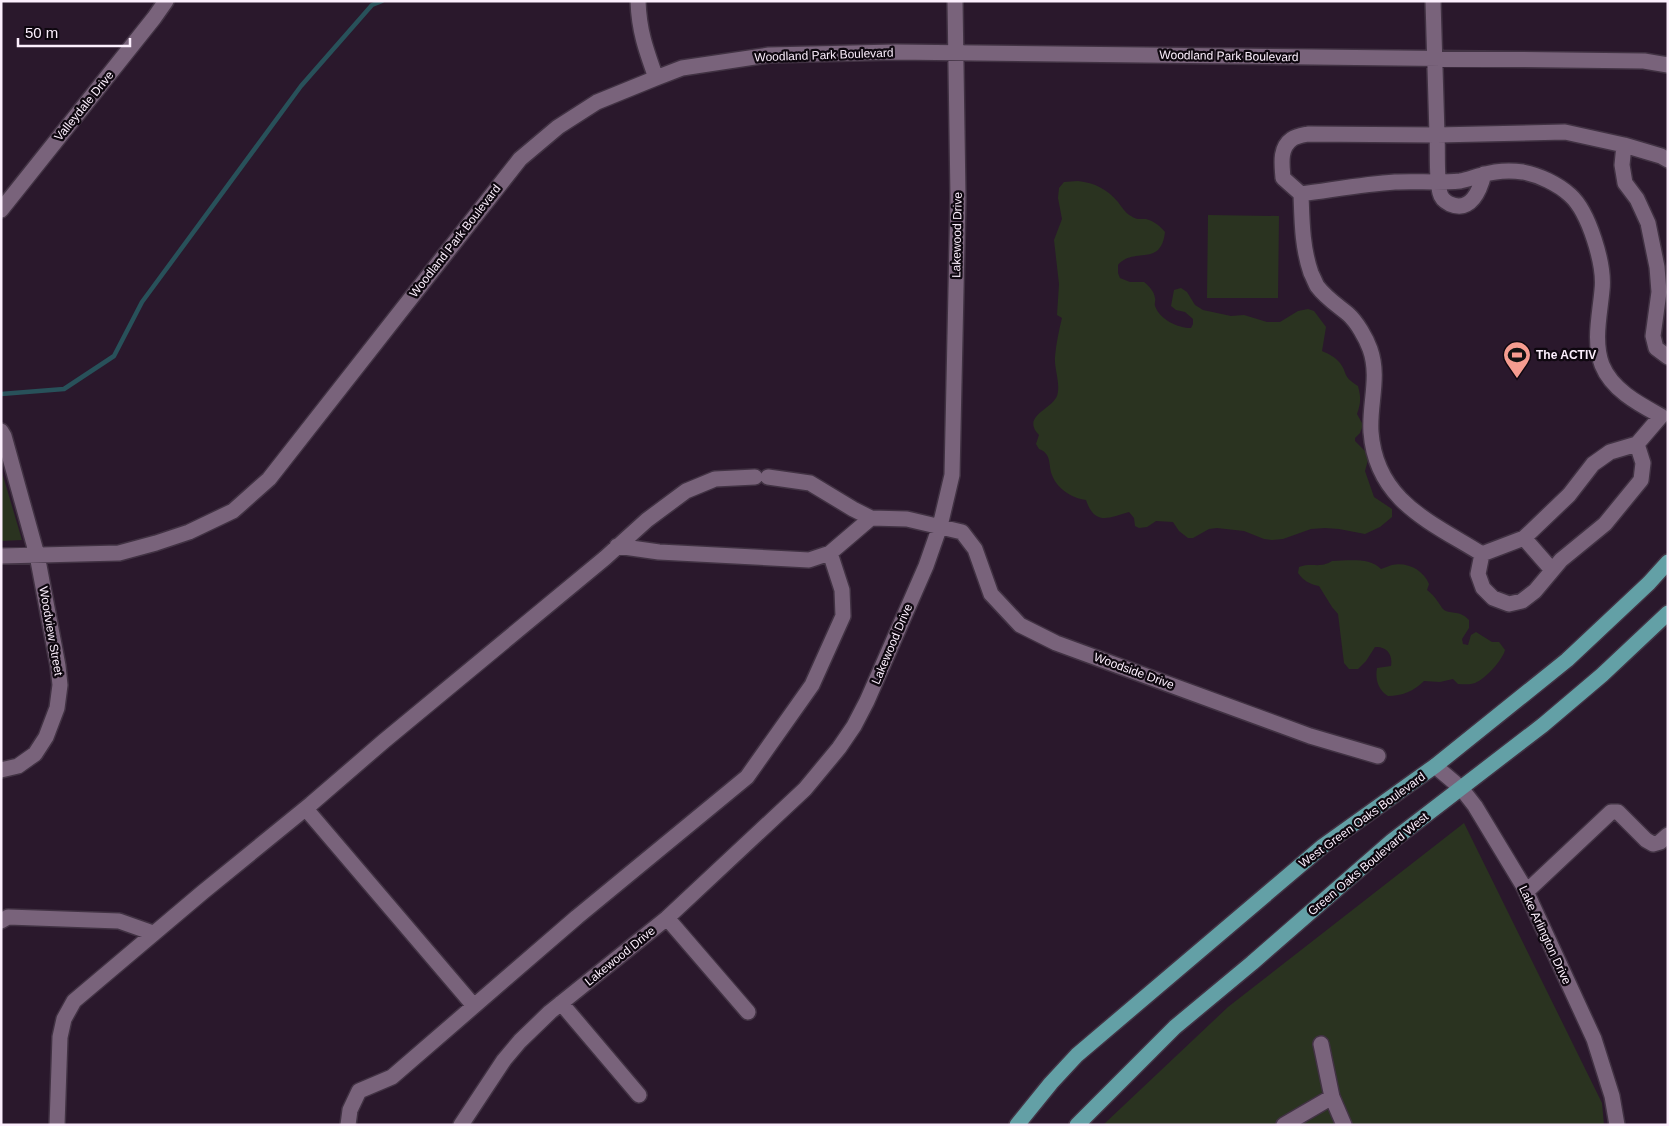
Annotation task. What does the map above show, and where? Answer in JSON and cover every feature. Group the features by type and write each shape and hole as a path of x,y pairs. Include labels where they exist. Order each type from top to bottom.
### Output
{"main road":[{"name":"West Green Oaks Boulevard","path":"1017,1125 1051,1083 1085,1048 1323,846 1435,766 1567,660 1649,583 1668,562"},
{"name":"Green Oaks Boulevard West","path":"1078,1125 1175,1027 1252,963 1392,841 1543,725 1602,676 1668,613"}],"street":[{"name":"Valleydale Drive","path":"1,210 166,1"},
{"path":"638,1 639,24 643,43 656,78"},
{"name":"Lakewood Drive","path":"461,1125 515,1048 550,1012 667,918 805,789 839,748 867,702 926,566 940,526 952,475 958,197 955,1"},
{"path":"1433,1 1440,195 1447,203 1463,207 1472,201 1481,188 1484,174"},
{"name":"Woodland Park Boulevard","path":"1,556 119,553 189,532 233,511 269,479 520,159 558,127 597,102 682,68 769,55 895,52 1644,61 1668,64"},
{"path":"1482,554 1410,509 1389,486 1378,465 1371,432 1375,374 1370,349 1350,316 1330,300 1316,285 1306,256 1301,194 1283,178 1282,151 1292,139 1308,134 1437,135 1565,132 1624,145 1668,160"},
{"path":"1624,145 1622,165 1626,183 1637,199 1648,223 1657,267 1659,292 1653,336 1656,348 1668,357"},
{"path":"1301,194 1396,182 1462,181 1501,171 1523,172 1549,181 1571,195 1583,213 1596,241 1603,288 1598,316 1598,346 1602,366 1616,386 1630,398 1665,414 1637,444 1610,452 1593,464 1569,495 1524,538 1482,554"},
{"name":"Woodview Street","path":"1,770 18,766 35,754 46,737 57,708 60,686 37,555 3,433"},
{"path":"1482,554 1478,574 1483,588 1492,598 1509,604 1522,601 1535,591 1552,570 1605,524 1641,480 1643,463 1637,444"},
{"path":"57,1125 60,1037 64,1019 74,1001 153,933 306,809 647,520 686,491 715,479 761,477 810,482 871,518 830,553 810,560 659,552 617,546"},
{"name":"Woodside Drive","path":"871,518 907,519 962,532 975,548 991,594 1020,625 1056,643 1310,736 1378,756"},
{"path":"1524,538 1552,570"},
{"path":"348,1125 350,1110 359,1091 392,1077 577,917 746,777 812,685 843,616 842,590 830,553"},
{"name":"Lake Arlington Drive","path":"1435,766 1461,788 1475,806 1526,892 1594,1039 1612,1096 1617,1125"},
{"path":"306,809 474,1006"},
{"path":"1526,892 1611,812 1618,812 1646,840 1653,844 1660,842 1668,835"},
{"path":"1,921 8,917 119,921 153,933"},
{"path":"667,918 748,1012"},
{"path":"561,1003 638,1095"},
{"path":"1321,1044 1332,1097 1344,1125"},
{"path":"1284,1125 1332,1097"}],"green space":[{"path":"1078,181 1100,187 1114,197 1129,215 1136,219 1152,221 1165,232 1158,250 1124,260 1118,265 1118,273 1120,278 1130,282 1144,282 1148,285 1154,293 1157,311 1175,325 1191,328 1193,324 1193,319 1185,312 1176,310 1171,306 1174,290 1181,288 1187,292 1195,305 1203,310 1231,316 1244,315 1267,322 1280,322 1298,311 1308,309 1314,311 1326,327 1322,351 1338,361 1347,377 1358,386 1360,400 1357,414 1363,425 1355,441 1365,451 1368,460 1365,471 1374,497 1392,509 1392,517 1380,527 1365,534 1325,528 1311,529 1283,539 1272,540 1244,531 1217,528 1209,529 1193,538 1188,538 1179,531 1173,522 1156,521 1147,527 1139,528 1135,526 1134,518 1129,512 1109,518 1099,517 1094,514 1086,500 1070,495 1057,485 1052,475 1048,457 1036,444 1039,435 1033,423 1035,418 1054,401 1058,391 1055,357 1062,318 1057,315 1059,284 1054,240 1062,219 1058,198 1059,188 1064,182"},
{"path":"1208,215 1279,216 1278,298 1207,298"},
{"path":"1,469 22,540 1,541"},
{"path":"1332,561 1364,561 1381,569 1398,564 1414,568 1426,579 1429,584 1427,590 1445,611 1462,614 1469,620 1469,628 1462,639 1463,644 1468,645 1471,635 1476,632 1492,642 1499,642 1505,650 1503,654 1493,669 1475,683 1458,684 1453,679 1440,682 1424,681 1408,692 1388,696 1380,687 1376,672 1377,668 1391,666 1391,658 1388,652 1383,648 1375,647 1358,669 1349,669 1344,663 1338,614 1319,586 1307,582 1298,573 1299,567 1323,565"},
{"path":"1464,823 1602,1103 1604,1125 1103,1125 1228,1007"}],"waterway":[{"path":"1,394 64,389 114,356 142,302 301,86 372,5 382,1"}],"place":[{"name":"The ACTIV","path":"1517,379"}]}
